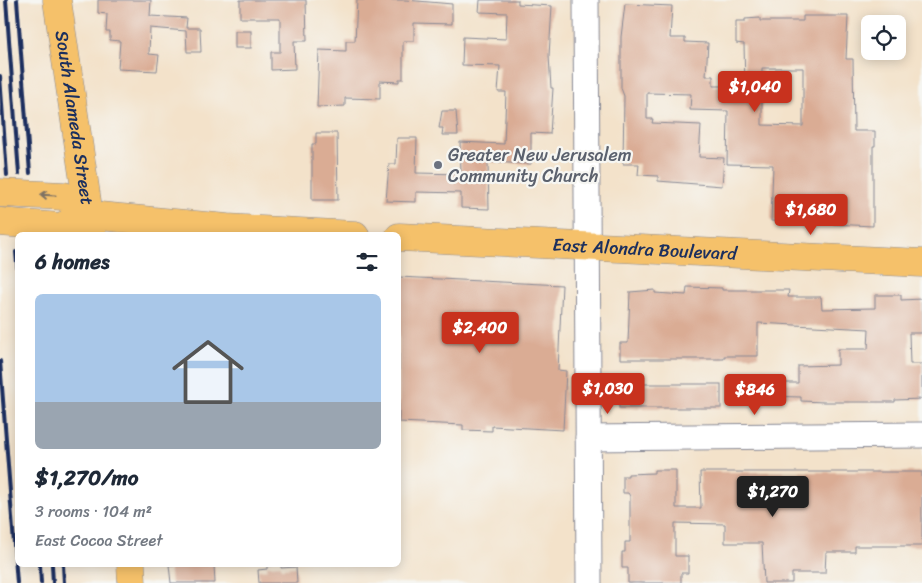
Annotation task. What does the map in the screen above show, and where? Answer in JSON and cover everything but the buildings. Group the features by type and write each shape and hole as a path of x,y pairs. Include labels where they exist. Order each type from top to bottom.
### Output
{"main road":[{"name":"South Alameda Street","path":"57,0 91,225"},
{"path":"0,193 64,196 91,225"},
{"path":"0,222 60,226 226,228 300,232"},
{"name":"East Alondra Boulevard","path":"401,238 922,263"},
{"path":"131,567 132,583"}],"street":[{"path":"586,0 589,583"},
{"path":"588,438 922,435"}],"railway":[{"path":"6,0 19,174"},
{"path":"17,0 30,173"},
{"path":"0,76 7,175"},
{"path":"0,361 15,557"},
{"path":"16,567 17,583"},
{"path":"40,567 41,583"},
{"path":"52,567 53,583"},
{"path":"63,567 64,583"}],"place":[{"name":"Greater New Jerusalem Community Church","path":"438,165"}]}
